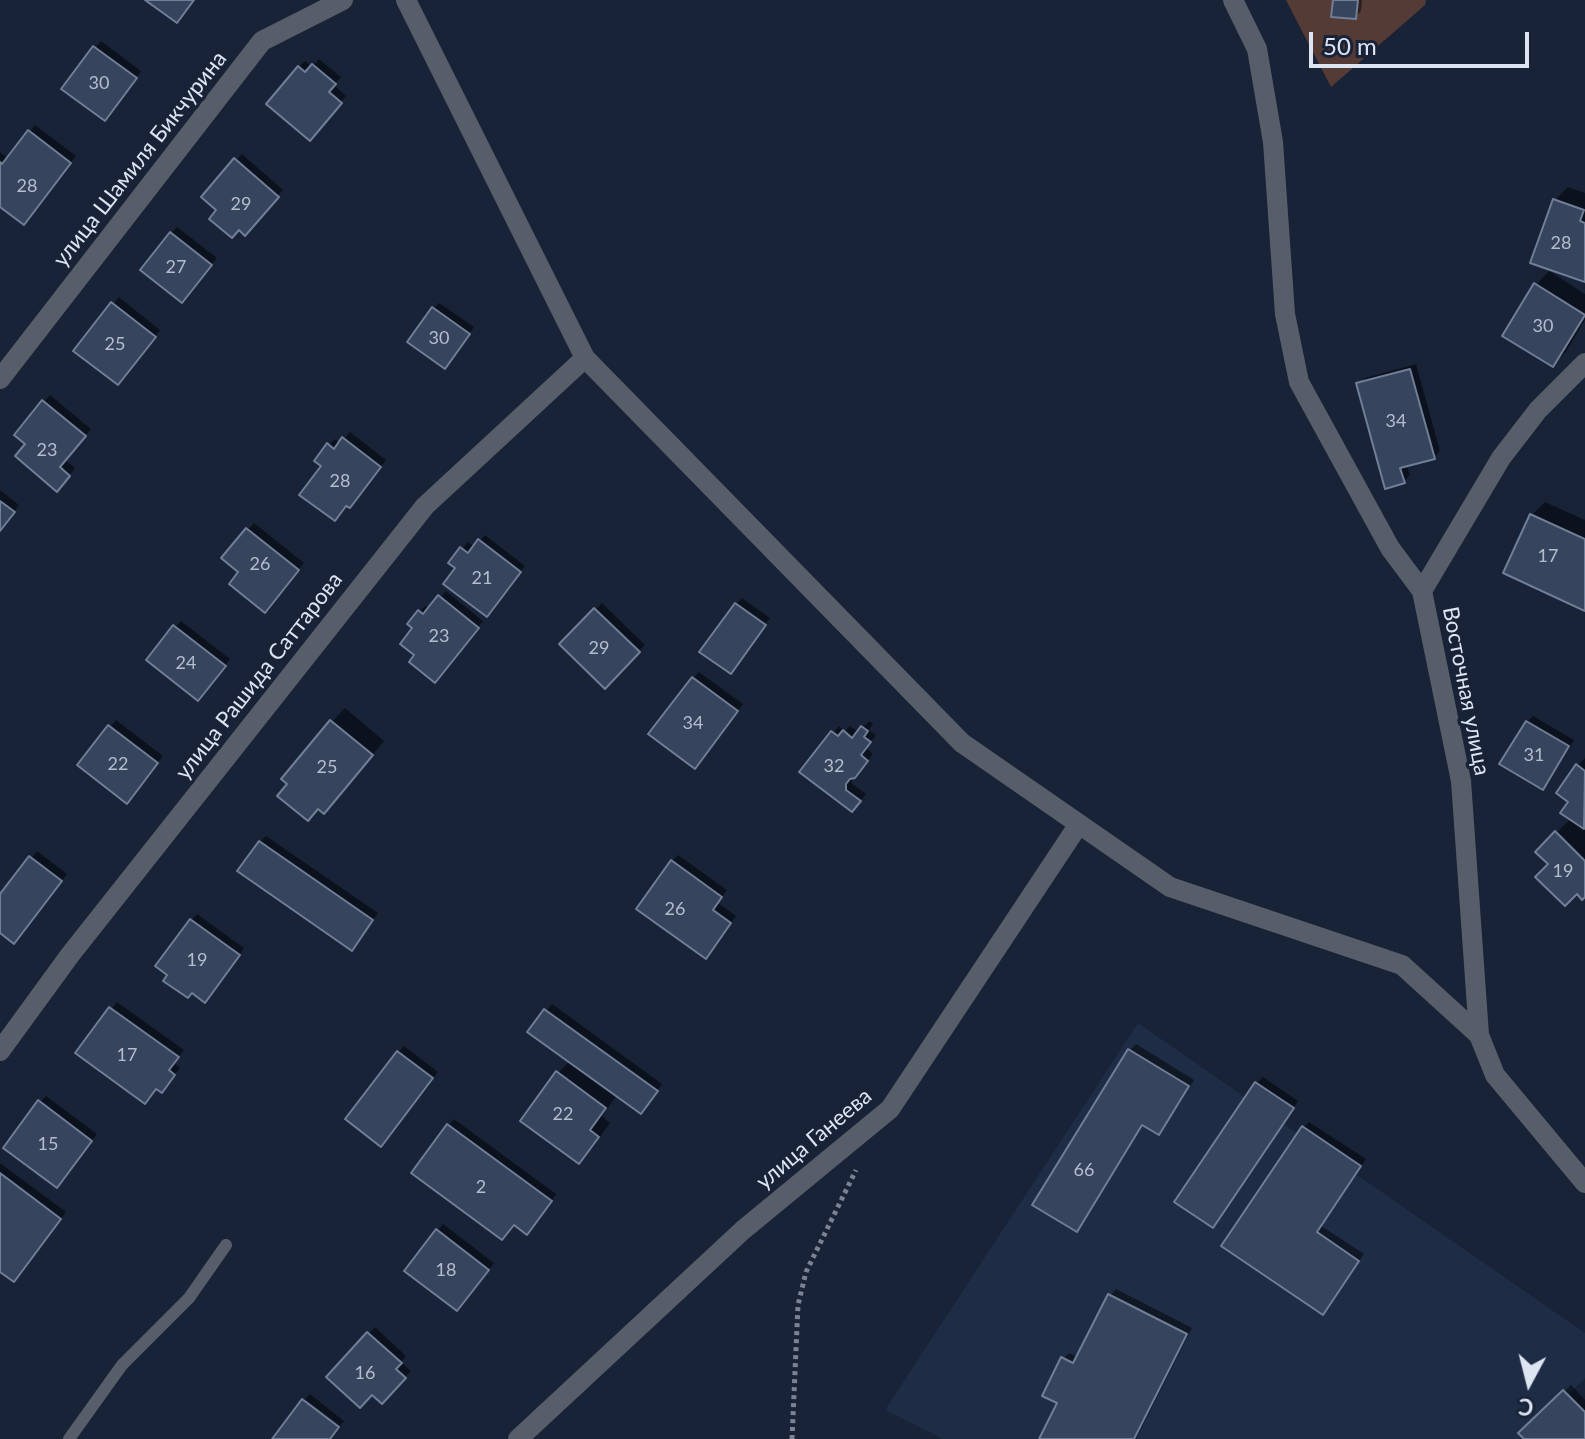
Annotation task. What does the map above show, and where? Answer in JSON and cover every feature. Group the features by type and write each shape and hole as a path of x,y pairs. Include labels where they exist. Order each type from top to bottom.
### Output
{"street":[{"name":"улица Шамиля Бикчурина","path":"0,379 262,41 343,0"},
{"path":"406,0 585,358 962,743 1170,887 1402,965 1479,1035 1495,1075 1585,1183"},
{"path":"1233,0 1257,49 1271,127 1285,314 1299,382 1390,548 1422,591"},
{"name":"улица Рашида Саттарова","path":"0,1051 70,955 425,506 585,358"},
{"name":"Восточная улица","path":"1479,1035 1461,781 1422,591 1501,458 1538,410 1585,363"},
{"name":"улица Ганеева","path":"518,1439 743,1230 890,1109 1079,824"}],"lane":[{"path":"69,1439 122,1365 189,1298 226,1245"}],"path":[{"path":"792,1439 798,1305 806,1272 863,1158"}],"shaded area":[{"path":"1286,0 1426,0 1425,5 1331,87"},
{"path":"1138,1023 1585,1333 1585,1378 1525,1439 943,1439 885,1410"}],"building":[{"path":"145,0 194,0 177,23"},
{"path":"1333,0 1358,0 1356,19 1331,17"},
{"path":"93,46 137,78 105,121 61,89"},
{"path":"312,64 336,84 329,92 342,103 310,141 266,104 298,66 305,72"},
{"path":"28,130 71,163 24,225 0,207 0,162 2,164"},
{"path":"234,158 279,197 245,236 239,230 232,238 209,219 216,210 201,197"},
{"path":"1553,199 1584,210 1580,221 1585,223 1585,282 1530,263"},
{"path":"170,232 212,265 182,303 140,270"},
{"path":"1534,283 1585,315 1553,367 1502,336"},
{"path":"111,302 156,337 118,385 73,351"},
{"path":"432,307 470,334 445,369 407,342"},
{"path":"1410,369 1435,459 1400,468 1405,483 1385,489 1356,383"},
{"path":"42,400 86,436 60,467 70,476 57,492 15,456 25,444 14,435"},
{"path":"342,437 381,467 350,508 346,506 335,521 299,495 321,466 314,461 327,443 334,449"},
{"path":"0,501 15,512 0,531"},
{"path":"1530,514 1585,539 1585,611 1503,573"},
{"path":"246,528 299,570 265,613 229,584 238,572 221,558"},
{"path":"478,539 521,572 487,617 443,584 455,568 448,563 460,547 468,553"},
{"path":"438,595 479,628 435,683 409,662 414,655 400,644 412,628 407,624 418,610 423,614"},
{"path":"735,603 766,625 731,674 699,652"},
{"path":"594,608 640,652 605,689 559,644"},
{"path":"173,625 226,666 198,701 146,660"},
{"path":"692,677 738,711 695,769 648,734"},
{"path":"330,720 373,755 324,814 318,809 308,821 277,796 287,784 281,779"},
{"path":"1526,721 1569,746 1543,790 1499,764"},
{"path":"108,725 158,763 127,804 77,765"},
{"path":"861,726 868,731 864,737 871,742 861,755 868,761 846,784 846,790 861,801 852,812 799,772 831,731 838,736 843,730 852,738"},
{"path":"1576,764 1585,771 1584,829 1560,813 1568,802 1556,793"},
{"path":"1555,831 1585,861 1585,897 1582,900 1577,894 1565,906 1535,877 1548,864 1535,852"},
{"path":"259,841 373,920 352,951 237,871"},
{"path":"29,856 62,881 14,944 0,933 0,894"},
{"path":"671,860 722,897 713,910 731,923 706,959 636,909"},
{"path":"190,919 240,955 205,1003 192,993 188,998 163,981 167,975 155,966"},
{"path":"109,1007 179,1057 169,1070 175,1075 162,1093 156,1089 145,1104 75,1053"},
{"path":"544,1009 658,1091 641,1114 527,1032"},
{"path":"1128,1049 1189,1086 1159,1135 1142,1125 1077,1232 1032,1205"},
{"path":"397,1051 433,1078 381,1147 345,1119"},
{"path":"556,1071 606,1108 590,1130 599,1137 579,1164 520,1121"},
{"path":"1255,1082 1294,1108 1213,1228 1174,1202"},
{"path":"38,1100 92,1141 57,1188 3,1148"},
{"path":"447,1124 552,1201 527,1235 514,1225 502,1240 411,1173"},
{"path":"1302,1126 1361,1166 1317,1232 1359,1261 1323,1315 1221,1246"},
{"path":"0,1173 61,1219 14,1282 0,1272"},
{"path":"436,1229 489,1270 457,1311 404,1271"},
{"path":"1108,1294 1187,1334 1134,1439 1039,1439 1057,1403 1042,1396 1061,1357 1073,1363"},
{"path":"367,1332 402,1363 396,1369 406,1378 382,1404 372,1395 360,1408 326,1377"},
{"path":"1563,1390 1585,1412 1585,1439 1524,1439 1518,1433"},
{"path":"302,1399 339,1427 330,1439 272,1439"}]}
